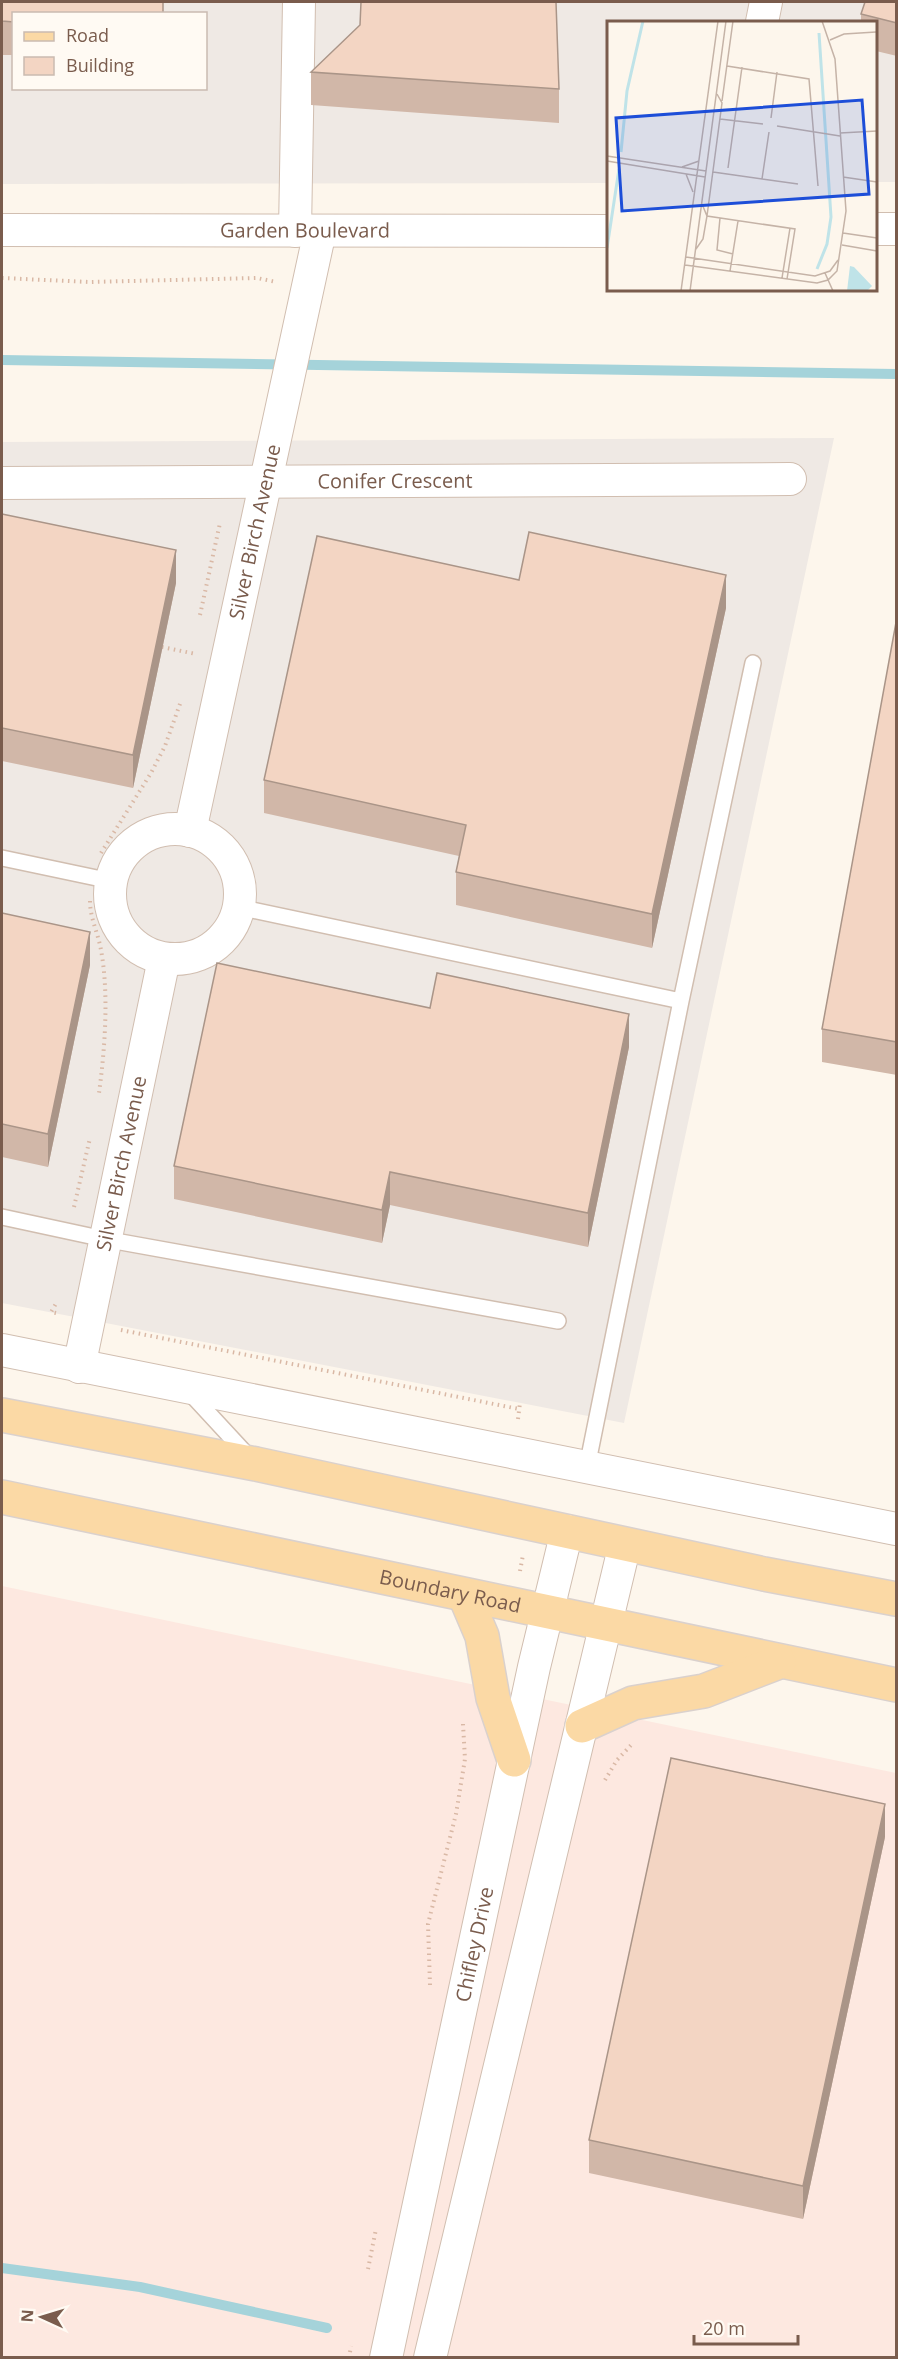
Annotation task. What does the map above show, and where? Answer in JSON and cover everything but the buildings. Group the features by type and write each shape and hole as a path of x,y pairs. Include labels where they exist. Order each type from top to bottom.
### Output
{"main road":[{"path":"2,1415 256,1464 625,1544 892,1596"},
{"name":"Boundary Road","path":"2,1497 897,1685"},
{"path":"465,1596 482,1636 494,1698 514,1760"},
{"path":"582,1726 633,1703 704,1691 780,1662"}],"street":[{"name":"Silver Birch Avenue","path":"190,831 251,483 280,422 294,294 308,231 299,2"},
{"path":"762,21 766,2"},
{"path":"877,229 897,229"},
{"name":"Garden Boulevard","path":"2,230 607,231"},
{"name":"Conifer Crescent","path":"2,483 790,480"},
{"path":"170,830 190,831 209,839 224,851 234,868 239,887 238,907 231,926 211,948 184,959 164,959 144,952 128,939 116,922 103,879 132,845 149,834 170,830"},
{"name":"Silver Birch Avenue","path":"80,1367 104,1239 164,959"},
{"path":"2,1350 897,1529"},
{"name":"Chifley Drive","path":"386,2358 514,1760 567,1531"},
{"path":"430,2358 625,1544"}],"lane":[{"path":"587,1467 681,1001 753,663"},
{"path":"2,858 103,879"},
{"path":"238,907 681,1001"},
{"path":"2,1217 104,1239 558,1321"},
{"path":"183,1386 256,1464"}],"path":[{"path":"2,278 89,282 257,278 294,294"},
{"path":"199,626 204,587 223,510 251,483"},
{"path":"195,662 198,648"},
{"path":"97,1104 104,1060 104,1022 101,951 90,904 103,879 104,845 136,800 165,746 185,692"},
{"path":"69,1232 90,1136"},
{"path":"60,1295 51,1312 88,1323 519,1409"},
{"path":"430,1989 428,1924 456,1814 465,1759 463,1720"},
{"path":"366,2279 378,2224"},
{"path":"349,2358 352,2345"}],"shaded area":[{"path":"2,2 896,2 896,182 877,182 877,21 607,21 607,183 2,184"},
{"path":"834,438 624,1423 2,1303 2,442"},
{"path":"2,1586 896,1773 896,2357 2,2358"}],"waterway":[{"path":"2,360 896,374"},
{"path":"2,2268 140,2287 327,2328"}]}
